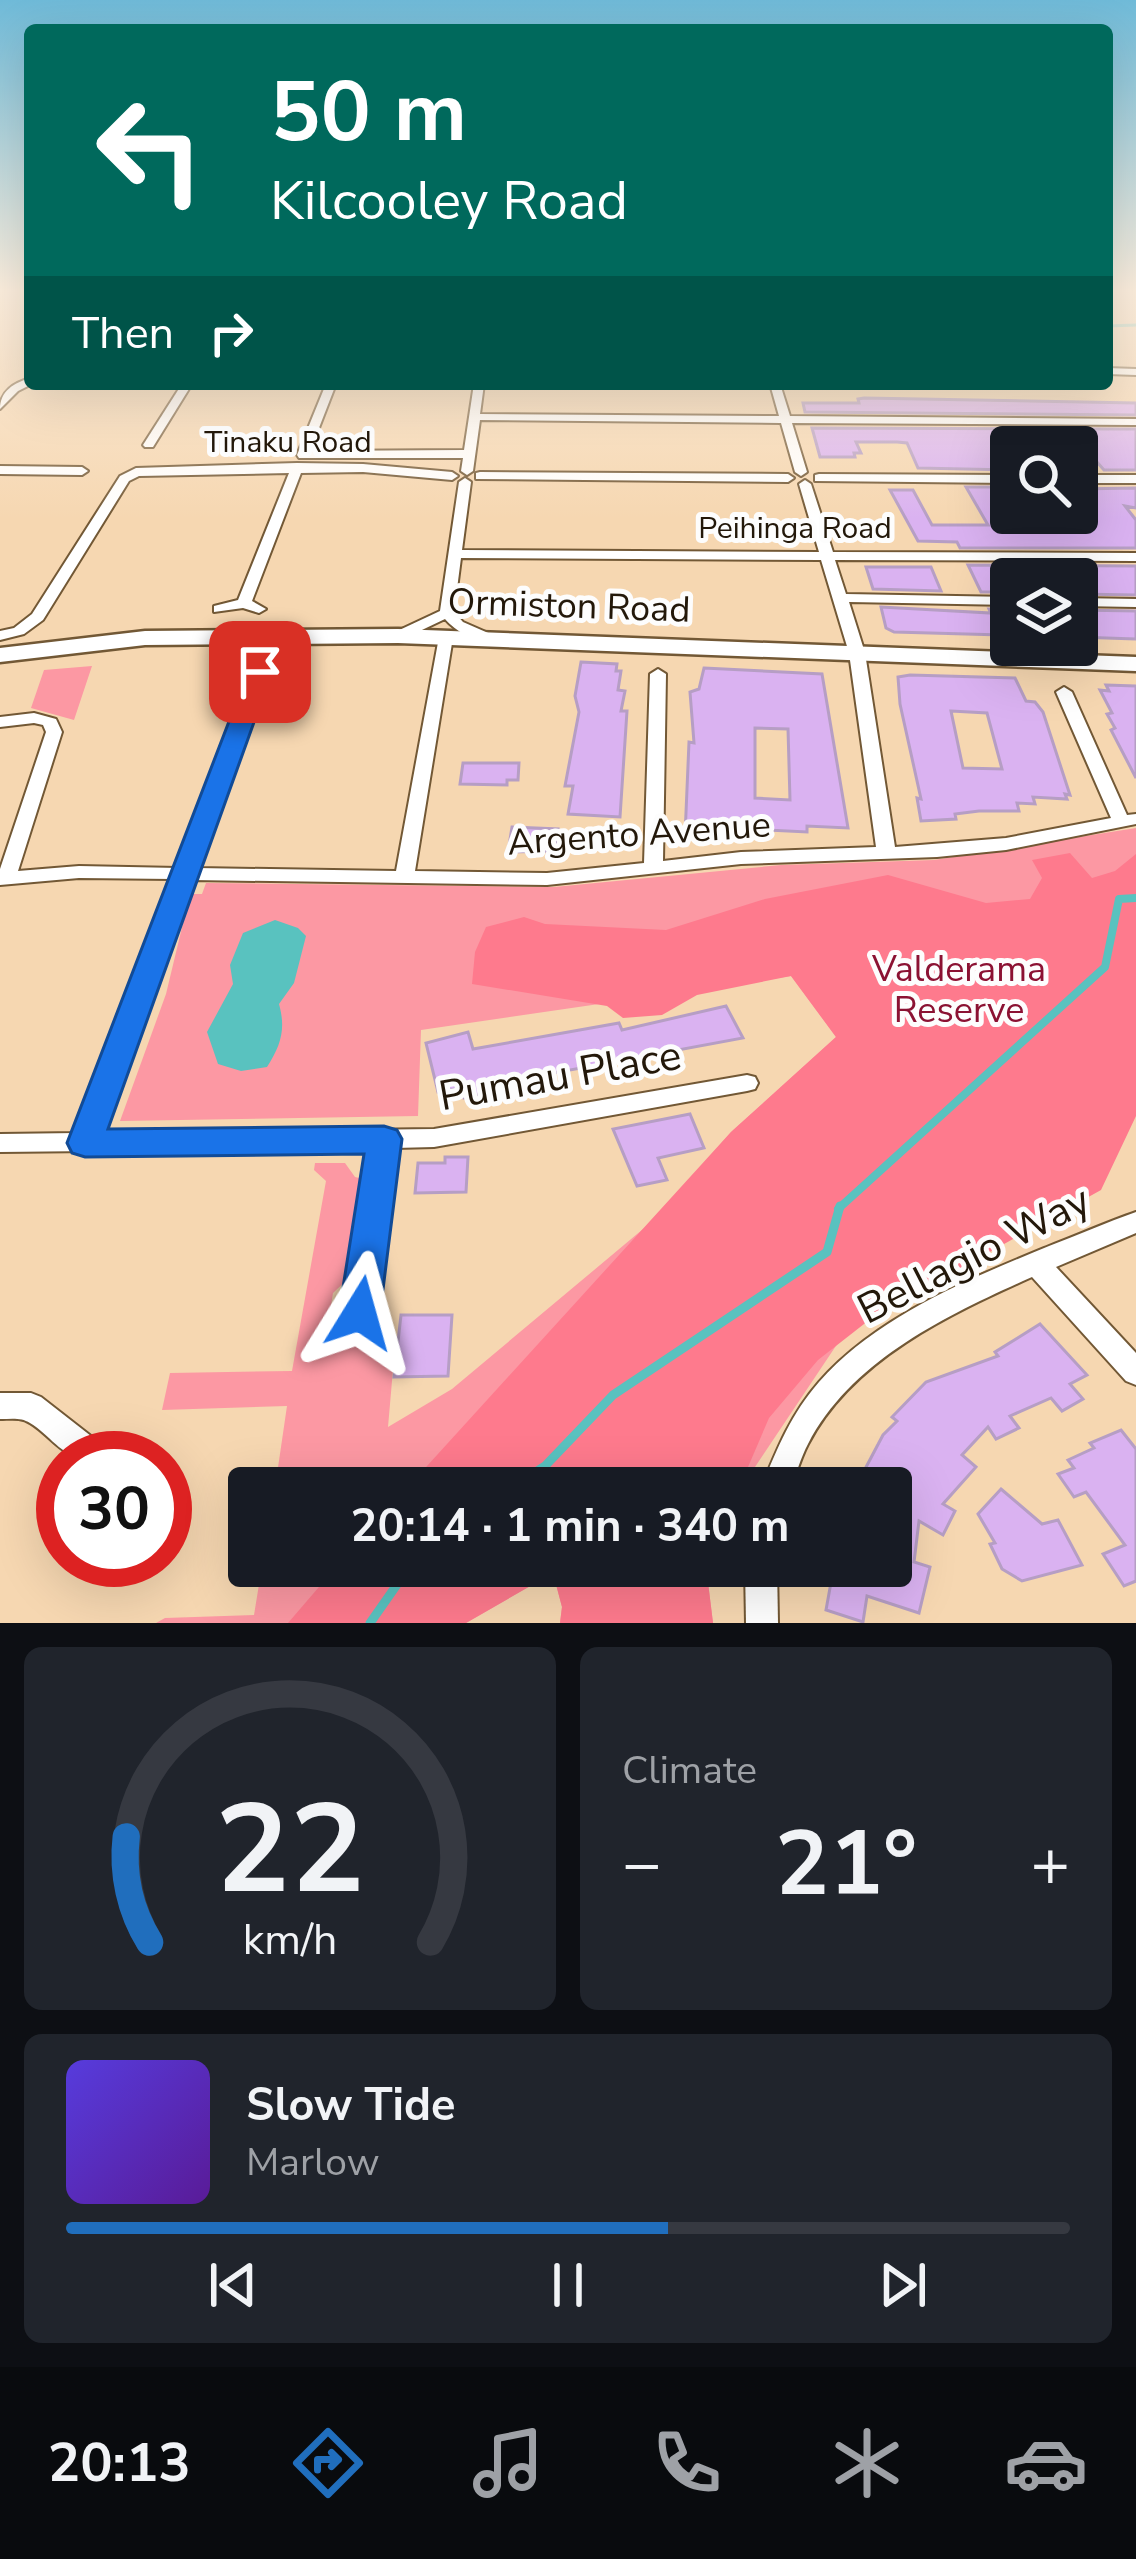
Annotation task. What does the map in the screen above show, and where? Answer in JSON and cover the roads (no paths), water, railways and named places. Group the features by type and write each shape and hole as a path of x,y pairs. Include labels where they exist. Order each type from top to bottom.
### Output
{"main road":[{"name":"Ormiston Road","path":"3,642 398,636 446,625 490,638 1136,664"}],"street":[{"path":"0,406 24,384"},
{"path":"149,445 183,390"},
{"path":"219,609 252,606 329,390"},
{"path":"405,875 478,390"},
{"path":"777,390 857,653 886,851"},
{"path":"474,417 1136,422"},
{"path":"300,461 469,454"},
{"name":"Tinaku Road","path":"3,642 38,617 124,479 163,469 300,461 466,476 990,478"},
{"path":"0,470 82,471"},
{"path":"1098,479 1136,479"},
{"name":"Peihinga Road","path":"455,554 1136,557"},
{"path":"843,598 990,601"},
{"path":"1098,602 1136,603"},
{"path":"85,1143 260,672"},
{"path":"653,866 658,674"},
{"path":"1064,692 1128,819"},
{"path":"0,722 34,718 50,722 54,732 4,878"},
{"name":"Argento Avenue","path":"4,878 188,873 547,879 653,866 1006,844 1128,819"},
{"name":"Pumau Place","path":"0,1143 434,1138 748,1083"},
{"path":"360,1313 384,1139"},
{"name":"Bellagio Way","path":"781,1467 824,1396 868,1350 929,1314 1136,1222"},
{"path":"1037,1264 1136,1372"},
{"path":"0,1406 31,1406 63,1431"},
{"path":"761,1587 762,1623"}],"water":[{"path":"275,920 306,936 294,983 279,1004 279,1044 267,1067 241,1071 218,1064 207,1032 233,984 230,965 243,933"}],"waterway":[{"path":"840,1208 1105,967 1119,899 1136,898"},
{"path":"543,1467 613,1395 827,1252 840,1208"},
{"path":"370,1623 395,1587"}],"park label":[{"name":"Valderama Reserve","path":"959,990"}]}
